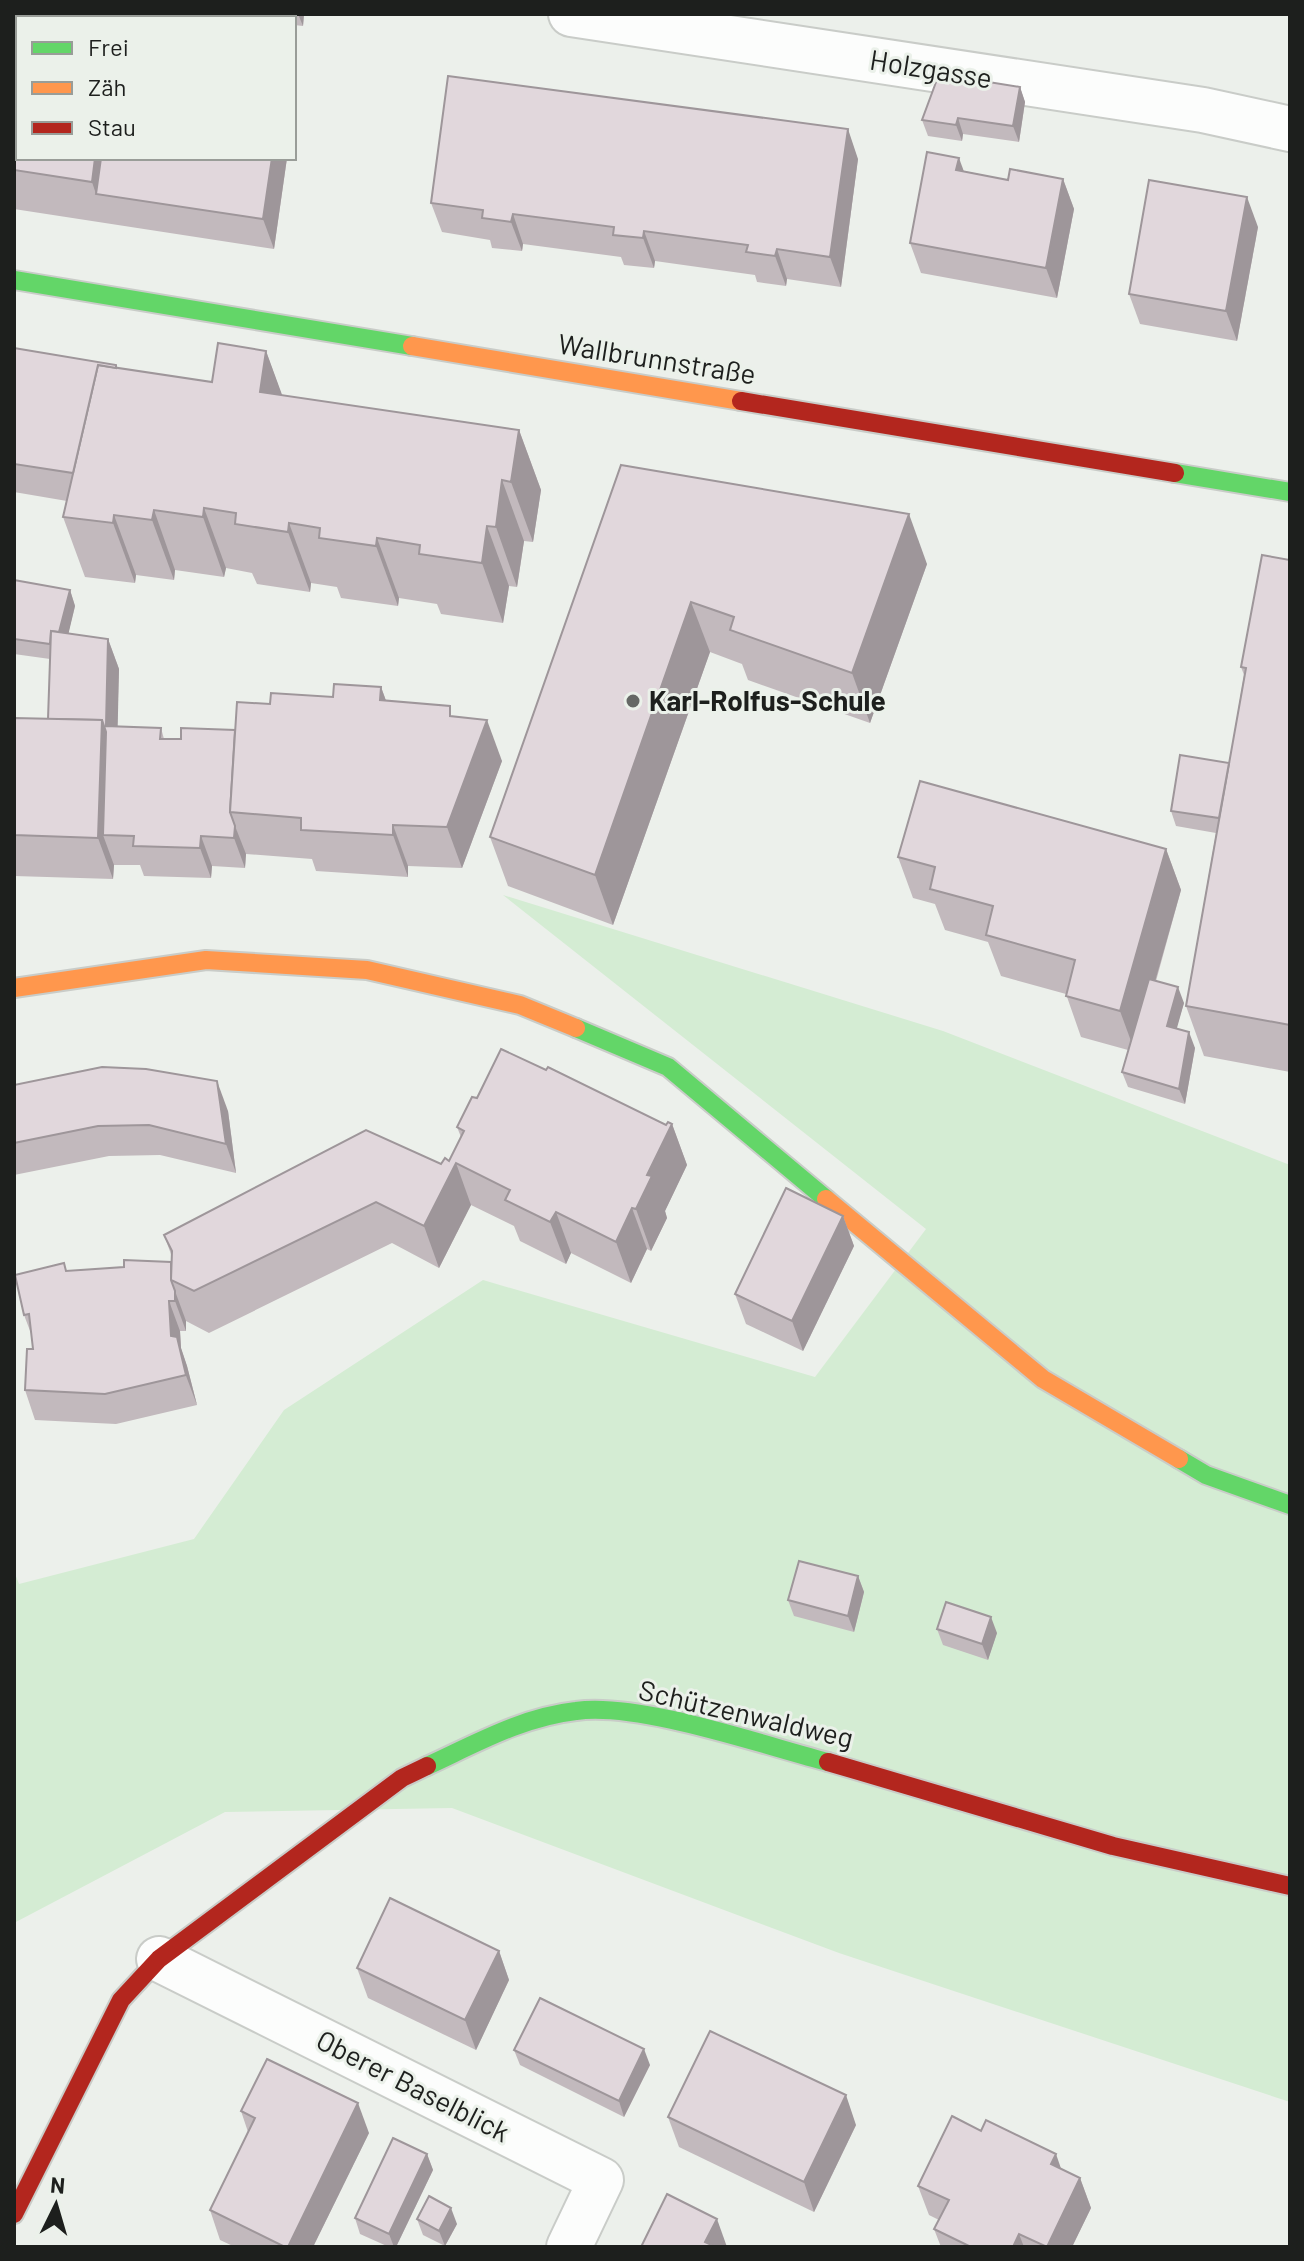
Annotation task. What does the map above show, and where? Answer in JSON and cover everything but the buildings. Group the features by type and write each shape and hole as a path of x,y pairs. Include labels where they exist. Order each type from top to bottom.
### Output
{"street":[{"name":"Holzgasse","path":"571,14 1203,110 1290,129"},
{"name":"Wallbrunnstraße","path":"14,280 1290,492"},
{"path":"14,988 206,960 367,970 520,1005 668,1067 1043,1379 1206,1475 1290,1505"},
{"name":"Schützenwaldweg","path":"14,2214 121,2000 159,1959 402,1778 519,1723 578,1710 646,1715 881,1776 1113,1846 1290,1886"},
{"name":"Oberer Baselblick","path":"159,1959 601,2180 569,2247"}],"green space":[{"path":"503,895 943,1031 1290,1165 1290,2102 839,1953 452,1808 225,1812 14,1923 14,1571 19,1584 194,1539 284,1410 483,1280 815,1377 926,1229"}],"traffic: fast":[{"path":"14,280 412,346"},
{"path":"1175,473 1290,492"},
{"path":"576,1028 668,1067 826,1199"},
{"path":"1179,1459 1206,1475 1290,1505"},
{"path":"427,1766 499,1732 537,1719 576,1711 602,1710 666,1719 828,1762"}],"traffic: slow":[{"path":"412,346 741,401"},
{"path":"14,988 206,960 367,970 520,1005 576,1028"},
{"path":"826,1199 1043,1379 1179,1459"}],"traffic: jam":[{"path":"741,401 1175,473"},
{"path":"828,1762 1113,1846 1290,1886"},
{"path":"14,2214 121,2000 159,1959 402,1778 427,1766"}],"place":[{"name":"Karl-Rolfus-Schule","path":"633,701"}]}
